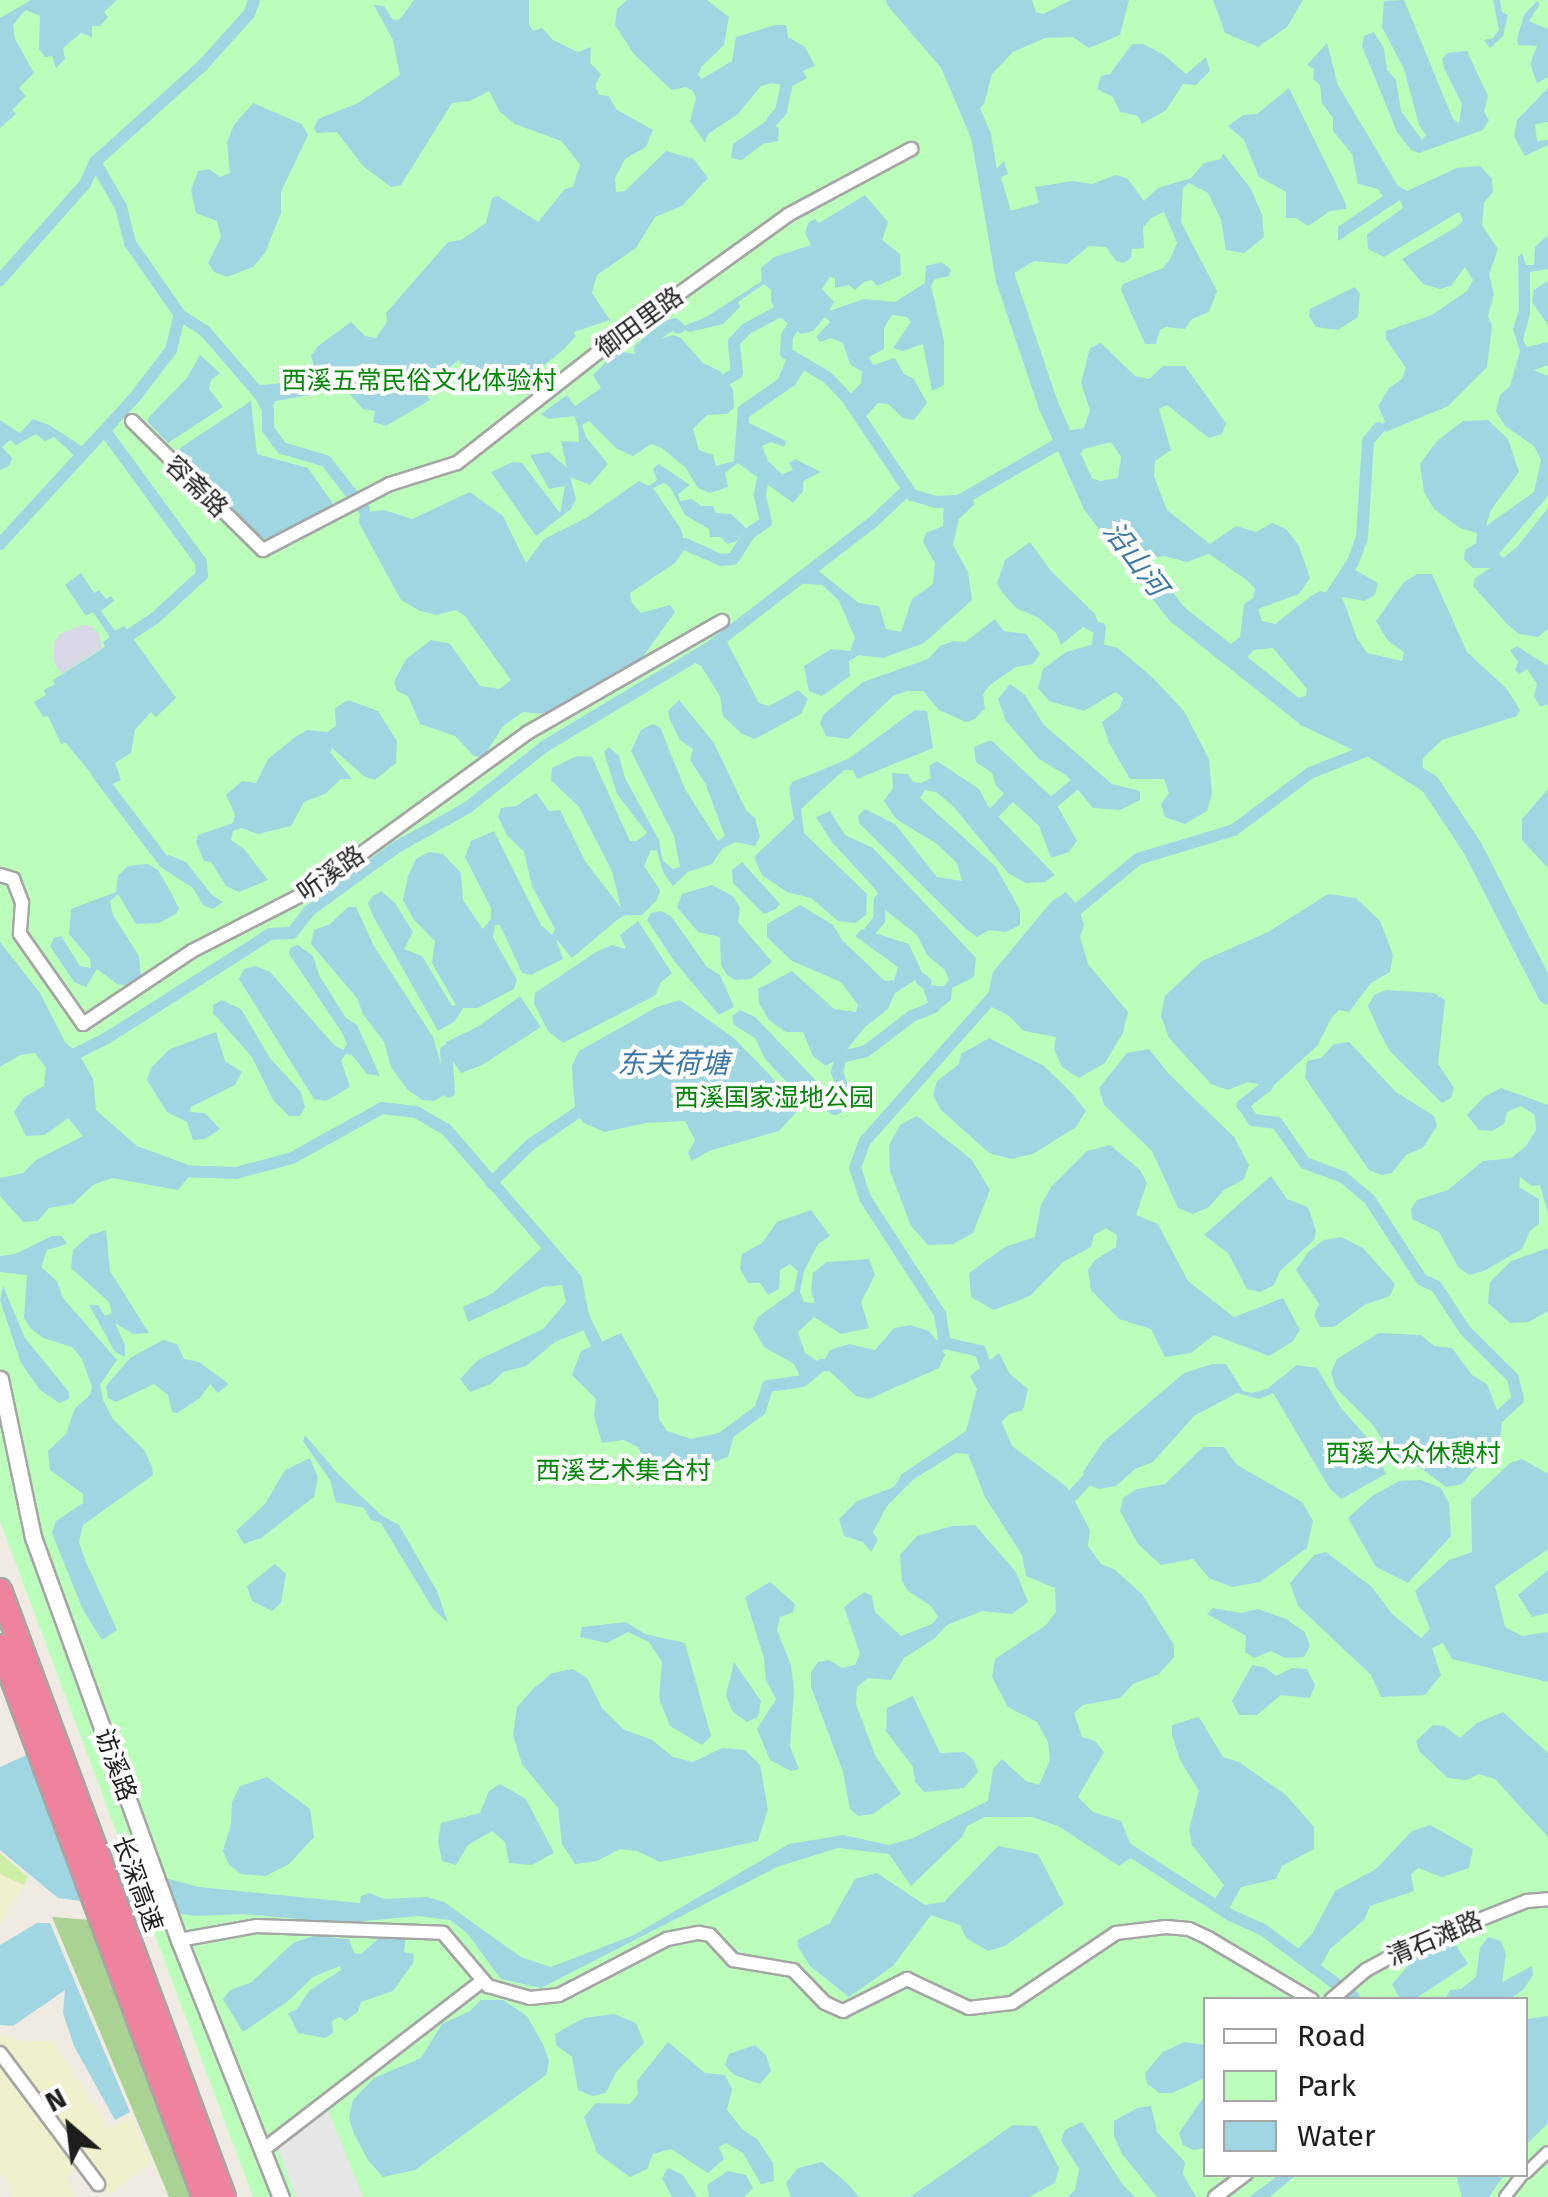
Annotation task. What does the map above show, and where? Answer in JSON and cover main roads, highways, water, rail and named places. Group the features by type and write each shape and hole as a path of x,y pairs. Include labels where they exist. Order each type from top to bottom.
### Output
{"highway":[{"name":"长深高速","path":"0,1590 34,1711 111,1921 204,2197"},
{"name":"长深高速","path":"0,1646 34,1711"},
{"name":"长深高速","path":"111,1921 224,2197"}],"water":[{"path":"31,0 117,0 104,12 108,17 100,26 92,26 92,37 81,33 63,48 65,59 56,68 52,56 45,57 39,49 40,16 26,10 22,14 13,25 15,39 34,73 19,88 26,96 12,110 16,114 0,128 0,18"},
{"path":"414,0 529,0 529,25 533,31 542,28 553,40 578,52 591,47 590,63 601,74 595,86 599,95 609,96 616,109 653,130 646,147 625,159 615,178 616,192 625,191 666,151 694,159 708,178 682,206 655,217 636,248 597,275 592,293 610,320 574,332 576,336 563,350 532,375 525,375 517,365 477,390 459,360 422,388 430,400 386,426 373,422 375,411 363,409 334,383 311,395 276,401 268,410 251,386 304,381 315,369 311,356 318,346 351,322 365,336 376,338 387,322 386,313 448,242 461,240 486,223 492,198 498,196 538,222 565,189 573,187 580,165 561,141 515,124 500,112 489,91 470,101 452,103 401,185 391,187 363,166 337,132 317,133 314,128 318,119 358,103 400,75 393,40 374,5 384,6 393,20 400,19"},
{"path":"627,0 707,0 729,17 724,45 702,66 698,75 702,79 732,61 736,37 775,25 786,25 788,37 805,47 815,66 803,71 807,78 791,87 772,83 761,86 738,114 708,134 705,143 690,121 696,98 693,91 686,87 672,90 633,53 615,25 617,9"},
{"path":"908,0 1032,0 1036,12 1043,14 1071,0 1129,0 1120,35 1089,48 1073,37 1045,38 1013,52 992,74 984,104 972,116 950,63 903,7"},
{"path":"1213,0 1303,0 1287,27 1258,47 1225,33"},
{"path":"1404,0 1453,119 1459,123 1462,104 1444,68 1442,59 1447,53 1467,51 1488,96 1484,112 1489,120 1483,130 1419,153 1411,150 1397,132 1362,46 1364,36 1374,32 1384,49 1387,70 1396,80 1401,111 1422,140 1426,135 1419,125 1404,69 1382,27 1384,1"},
{"path":"1493,0 1500,0 1502,12 1508,15 1503,36 1490,48 1484,40 1493,38 1499,30"},
{"path":"1537,1 1540,4 1529,21 1548,29 1548,77 1537,83 1530,64 1537,46 1518,45 1517,39 1524,15"},
{"path":"1327,43 1338,85 1398,186 1407,191 1457,168 1480,166 1492,179 1493,192 1484,203 1482,225 1498,249 1489,274 1494,294 1488,316 1492,326 1487,367 1448,406 1386,432 1379,428 1385,422 1378,406 1389,388 1402,379 1406,368 1386,339 1386,331 1432,315 1467,291 1473,280 1465,267 1451,286 1440,289 1423,284 1402,259 1458,226 1463,220 1459,212 1384,257 1368,249 1367,234 1403,208 1400,200 1338,241 1338,227 1383,196 1378,189 1358,184 1352,154 1333,131 1333,118 1322,103 1320,85 1313,79 1314,69 1307,65"},
{"path":"1132,44 1143,44 1163,54 1186,74 1206,57 1210,71 1196,85 1183,84 1166,110 1142,124 1138,116 1120,112 1113,97 1097,89 1101,76 1110,74"},
{"path":"1289,88 1346,204 1346,209 1330,211 1308,226 1296,218 1286,218 1286,192 1259,177 1244,140 1228,126 1243,115 1257,114"},
{"path":"1548,88 1548,122 1535,124 1537,141 1548,140 1548,145 1525,156 1514,136 1517,120"},
{"path":"253,103 302,124 308,135 281,192 281,213 265,253 253,267 227,277 214,272 208,263 221,237 217,221 196,213 191,190 198,171 209,169 220,177 230,173 227,142 234,125"},
{"path":"769,119 779,129 778,141 763,144 742,160 731,158 733,144"},
{"path":"1223,153 1251,189 1262,215 1264,237 1244,253 1226,250 1221,220 1208,193 1189,183 1183,188 1181,222 1217,291 1209,312 1192,319 1185,329 1166,327 1160,330 1156,344 1145,344 1121,290 1123,284 1163,268 1170,259 1177,243 1164,212 1151,218 1143,228 1144,248 1132,249 1131,258 1124,263 1116,261 1106,247 1089,246 1067,264 1034,261 1006,278 988,178 1004,161 1008,174 1001,177 1011,211 1039,203 1035,187 1073,181 1092,184 1116,175 1127,178 1144,201 1158,188 1191,178 1204,163 1221,159"},
{"path":"865,195 888,222 882,240 900,254 901,275 877,286 872,280 864,282 855,290 849,285 835,288 835,278 830,277 822,289 834,302 829,311 864,299 895,302 925,283 926,266 941,262 951,269 949,276 935,279 931,286 944,341 944,385 932,391 923,344 903,351 893,348 911,322 907,317 892,315 884,328 884,349 869,357 873,365 895,358 904,374 914,379 927,403 914,420 903,418 888,404 878,403 861,422 847,398 861,383 862,372 850,364 843,343 831,338 820,342 816,337 830,322 825,317 813,331 801,334 781,318 771,302 771,290 764,284 738,302 740,307 723,324 690,332 679,328 706,317 762,281 761,268 774,257 811,245 805,233 808,223 815,219 819,223"},
{"path":"1548,235 1548,269 1530,272 1530,314 1523,340 1527,347 1548,342 1548,365 1534,370 1548,376 1548,496 1499,554 1503,558 1517,547 1548,508 1548,629 1538,637 1519,634 1473,586 1475,578 1490,568 1473,568 1464,559 1465,550 1476,543 1477,533 1460,528 1434,509 1424,492 1420,464 1437,441 1463,421 1488,420 1508,439 1519,472 1491,510 1486,526 1534,492 1541,460 1534,446 1505,426 1496,411 1500,395 1510,386 1520,351 1513,329 1519,310 1518,257 1522,253 1526,265 1534,265 1535,247"},
{"path":"1548,281 1548,325 1532,302 1534,290"},
{"path":"1355,287 1360,294 1358,317 1338,330 1316,327 1309,316 1310,309"},
{"path":"673,335 681,338 703,363 720,371 733,390 734,408 727,414 707,415 693,429 699,450 713,455 716,466 734,461 738,407 778,379 788,355 807,366 795,385 749,417 749,423 786,441 784,447 771,442 762,446 768,461 782,474 793,470 789,463 795,459 821,472 803,481 803,491 793,503 738,463 725,473 728,487 710,493 698,488 686,468 662,448 651,444 633,456 617,449 589,421 582,425 586,437 608,464 590,485 570,477 576,499 571,509 536,536 491,472 513,462 522,463 560,513 565,486 549,489 530,455 549,452 567,468 561,441 579,442 578,426 574,416 549,419 541,414 567,395 575,406 601,388 593,375 610,358 622,352 635,354 646,344"},
{"path":"1101,343 1135,376 1149,379 1163,366 1185,366 1226,423 1222,434 1209,438 1167,405 1159,409 1171,450 1155,461 1154,476 1167,510 1210,544 1236,526 1256,532 1272,523 1286,529 1299,546 1310,578 1299,594 1258,609 1262,621 1275,624 1320,591 1332,594 1350,567 1378,583 1375,595 1364,601 1342,597 1357,638 1367,653 1402,661 1404,652 1388,641 1376,621 1404,582 1417,574 1432,574 1467,652 1507,689 1520,710 1517,716 1442,740 1423,758 1422,779 1373,748 1307,717 1286,701 1306,696 1307,689 1273,648 1254,650 1247,657 1251,673 1227,647 1240,637 1244,604 1253,598 1255,589 1248,581 1209,554 1187,562 1164,556 1153,558 1148,576 1093,505 1080,476 1101,481 1118,478 1121,457 1111,442 1084,449 1074,461 1061,432 1084,428 1090,410 1081,383 1090,348"},
{"path":"200,355 220,373 211,380 209,389 223,407 168,443 148,422 149,417 187,378"},
{"path":"251,401 257,454 308,468 336,508 269,541 251,531 204,487 177,450"},
{"path":"33,419 88,450 79,460 54,437 45,441 36,434 16,445 10,440 2,447 12,458 9,466 0,470 0,420 20,433"},
{"path":"659,464 690,485 678,494 680,501 692,499 701,506 713,506 716,513 731,514 746,528 737,541 728,544 720,537 710,537 709,529 685,515 670,487 664,483 653,488 681,529 686,547 675,563 630,593 632,603 641,613 670,605 675,612 640,661 545,714 523,712 503,726 483,758 474,756 455,736 420,724 408,696 397,691 394,682 406,659 431,640 450,644 480,686 499,689 511,680 465,616 456,610 437,615 420,611 401,600 359,523 360,513 384,510 412,519 470,492 503,516 526,563 544,539 586,518 639,481 649,486 657,480 653,469"},
{"path":"971,496 975,504 959,519 953,545 968,572 972,600 924,643 883,658 859,655 849,661 850,676 832,689 822,696 809,691 804,666 831,649 850,651 855,638 839,601 829,591 822,585 795,583 815,568 859,603 879,606 886,629 901,632 912,599 933,584 935,563 923,542 926,533 943,526 944,502"},
{"path":"1030,542 1051,571 1095,614 1100,628 1092,632 1083,627 1061,645 1056,633 1039,618 1016,608 1002,592 997,583 1005,560"},
{"path":"81,573 94,593 99,590 106,599 111,596 114,601 101,611 115,631 124,626 176,698 156,717 151,712 135,730 131,753 115,763 121,780 103,788 66,743 61,744 48,716 43,717 34,702 46,695 44,690 55,684 53,680 105,647 103,642 110,637 93,612 86,616 65,585"},
{"path":"995,619 1004,631 1026,634 1040,654 1033,664 1016,667 990,685 983,694 985,708 975,719 966,722 939,710 923,691 907,691 893,696 848,739 826,736 820,723 824,714 863,682 928,659 940,646 965,642"},
{"path":"724,636 759,703 769,706 798,690 808,699 801,714 755,739 742,734 723,716 720,696 701,666 690,660"},
{"path":"1098,643 1118,648 1153,678 1184,711 1209,759 1212,793 1207,811 1185,824 1165,817 1161,804 1169,793 1164,779 1130,779 1109,743 1102,722 1119,709 1123,698 1116,692 1084,711 1049,701 1038,688 1043,669 1066,652"},
{"path":"1517,646 1548,666 1548,704 1540,707 1534,696 1537,684 1527,669 1519,674 1515,670 1518,662 1510,650"},
{"path":"1010,684 1025,695 1044,725 1112,784 1140,791 1140,800 1120,810 1093,808 1066,775 1039,759 1006,721 998,699"},
{"path":"348,700 378,711 397,741 396,763 375,780 365,777 332,748 330,752 352,779 341,779 325,794 304,802 291,826 258,834 241,828 233,831 231,840 244,849 268,880 239,892 226,886 211,862 204,861 196,842 198,835 233,823 235,814 226,795 242,781 256,783 268,759 294,738 307,730 327,732 336,726 335,708"},
{"path":"679,700 714,743 746,810 755,818 760,837 755,846 736,842 723,848 712,864 688,872 673,886 663,872 657,851 651,850 644,866 660,890 657,900 642,915 626,915 617,920 572,958 556,939 563,959 531,975 522,973 500,925 495,925 493,937 517,980 514,989 478,1008 463,1008 455,1021 438,1031 373,916 368,903 373,896 381,891 395,903 413,932 404,949 422,956 452,1006 456,1005 432,963 435,941 414,920 403,900 408,876 416,859 429,852 443,854 461,873 463,900 483,929 491,919 491,908 465,857 471,841 494,831 541,925 552,935 555,929 532,886 524,852 507,835 498,817 501,808 516,806 536,793 549,811 560,810 585,861 621,908 612,871 579,807 551,780 552,768 577,756 592,757 630,841 637,841 647,833 617,794 604,752 609,747 619,756 625,778 659,840 663,861 673,869 680,867 674,836 631,751 641,730 652,724 660,727 685,789 718,841 725,836 705,783 690,760 693,749 680,740 670,720 668,711"},
{"path":"915,710 927,711 933,748 857,779 853,770 844,770 801,809 804,833 867,894 866,915 855,923 838,921 811,898 787,892 762,875 754,857 794,819 789,790 792,782 848,759"},
{"path":"991,740 1053,798 1077,841 1069,852 1051,858 1039,826 996,786 992,773 976,762 974,747"},
{"path":"937,761 979,789 988,806 1055,875 1045,882 1026,883 1008,873 953,806 936,792 925,790 920,798 996,867 1020,910 1020,925 1006,932 989,930 977,937 966,929 859,823 858,816 865,809 895,824 937,877 962,881 957,863 937,844 896,819 884,801 893,788 892,773 908,774 913,782 921,783 931,778 929,766"},
{"path":"1548,789 1548,868 1522,840 1522,819"},
{"path":"830,811 845,835 873,848 976,958 974,977 952,988 951,1000 938,1010 928,1003 922,985 944,986 949,980 945,970 927,955 917,935 884,909 876,890 832,842 816,817"},
{"path":"169,855 186,862 212,895 223,902 213,909 203,905 193,888 159,866 158,860"},
{"path":"742,862 780,904 776,909 764,914 733,883 732,870"},
{"path":"148,864 158,870 174,898 179,909 176,914 159,923 136,924 118,894 110,901 113,915 139,956 141,977 130,986 117,984 97,969 86,987 74,982 50,946 54,938 61,936 80,966 91,968 90,959 69,934 71,909 116,892 118,876 128,866"},
{"path":"712,885 733,896 740,908 738,922 772,962 751,979 735,980 727,975 721,965 720,937 698,932 677,907 682,894"},
{"path":"1066,892 1078,906 1084,925 1080,937 1088,964 1128,1012 1123,1033 1105,1063 1079,1078 1062,1067 1054,1049 1056,1037 1024,1031 1009,1016 986,1004 993,972 1051,902"},
{"path":"1328,894 1356,898 1380,921 1393,955 1390,972 1371,983 1349,1012 1339,1010 1317,1046 1272,1087 1248,1082 1228,1090 1211,1084 1169,1038 1161,1016 1165,996 1202,961 1268,932"},
{"path":"800,905 833,925 842,940 885,981 894,980 898,967 855,936 862,929 909,944 923,975 895,993 888,1009 865,1027 841,1057 826,1066 813,1056 803,1032 786,1032 769,1020 759,1003 758,989 792,971 834,1009 856,1012 858,1005 841,982 792,961 767,937 767,924"},
{"path":"348,907 356,907 374,946 433,1037 449,1092 434,1101 422,1100 407,1089 391,1067 384,1042 363,1014 357,998 311,944 314,930 330,924"},
{"path":"661,911 671,916 707,967 720,975 734,1007 719,1015 675,962 647,920 651,913"},
{"path":"638,921 672,973 660,983 656,995 563,1043 548,1031 534,1003 535,993 596,952 612,945 626,949 620,935"},
{"path":"0,942 40,993 65,1042 79,1054 93,1079 96,1110 137,1146 186,1164 191,1174 178,1190 112,1178 93,1185 73,1204 49,1208 38,1221 23,1222 0,1196 0,1178 23,1173 36,1160 83,1136 68,1118 45,1135 26,1136 14,1112 24,1097 44,1086 46,1068 35,1053 20,1055 0,1067"},
{"path":"298,945 313,956 319,975 346,1018 357,1025 380,1076 367,1074 352,1055 346,1054 341,1060 350,1087 326,1101 314,1099 239,979 244,969 255,966 270,972 334,1045 343,1050 347,1044 341,1031 289,954 290,948"},
{"path":"1386,990 1434,993 1445,1000 1438,1064 1454,1088 1451,1098 1442,1103 1390,1051 1380,1033 1368,1006 1374,995"},
{"path":"520,996 541,1027 482,1065 461,1073 446,1051 446,1042 479,1026"},
{"path":"222,1000 241,1009 270,1058 301,1092 305,1107 300,1116 289,1116 273,1100 252,1057 213,1013 213,1005"},
{"name":"东关荷塘","path":"680,1000 734,1038 790,1096 798,1110 779,1131 709,1151 692,1161 688,1153 695,1140 685,1121 645,1123 605,1132 583,1123 575,1107 573,1087 572,1066 579,1051 657,1007"},
{"path":"740,1010 755,1017 832,1097 815,1105 801,1097 765,1059 755,1038 734,1025 732,1016"},
{"path":"216,1032 225,1061 242,1072 235,1085 191,1107 190,1112 205,1113 220,1129 205,1139 193,1140 187,1122 167,1112 147,1080 151,1068 170,1049"},
{"path":"989,1038 1044,1066 1070,1091 1086,1111 1076,1127 1033,1154 1011,1159 989,1153 941,1110 933,1095 937,1081 959,1064 961,1054"},
{"path":"1349,1042 1396,1092 1434,1116 1437,1126 1423,1148 1406,1155 1392,1173 1382,1175 1369,1170 1305,1078 1307,1061 1321,1058 1334,1044"},
{"path":"1149,1049 1234,1137 1249,1165 1244,1179 1224,1190 1209,1207 1193,1214 1178,1208 1152,1151 1104,1105 1099,1088 1127,1053"},
{"path":"1501,1088 1548,1105 1548,1214 1540,1185 1532,1186 1520,1177 1519,1187 1539,1199 1539,1224 1530,1231 1522,1249 1484,1271 1469,1275 1458,1267 1439,1232 1412,1219 1411,1209 1417,1200 1448,1190 1483,1161 1511,1158 1526,1146 1536,1130 1535,1115 1521,1106 1507,1112 1504,1124 1492,1131 1479,1130 1467,1115 1484,1097"},
{"path":"917,1116 972,1160 990,1190 973,1233 953,1244 928,1245 911,1226 890,1171 889,1145 900,1125"},
{"path":"1110,1145 1140,1170 1147,1183 1136,1215 1158,1224 1188,1281 1234,1317 1283,1298 1300,1330 1293,1341 1269,1356 1214,1335 1191,1353 1165,1357 1151,1329 1119,1319 1091,1290 1088,1270 1095,1260 1116,1247 1117,1235 1106,1228 1094,1235 1091,1247 1063,1262 1030,1296 994,1310 971,1297 969,1273 1005,1247 1035,1237 1041,1205 1051,1187 1087,1151"},
{"path":"1271,1176 1287,1199 1308,1207 1316,1231 1314,1240 1280,1271 1274,1285 1260,1292 1247,1289 1228,1253 1204,1235"},
{"path":"811,1210 830,1236 818,1244 804,1271 800,1292 804,1302 815,1303 811,1290 813,1273 827,1262 869,1259 875,1275 861,1302 869,1328 841,1334 814,1317 798,1332 805,1353 822,1364 830,1350 849,1344 875,1350 894,1328 910,1325 929,1331 940,1345 945,1355 939,1368 869,1399 856,1396 823,1365 802,1381 794,1364 764,1347 753,1328 758,1317 794,1291 798,1271 790,1264 780,1270 779,1289 768,1295 760,1283 748,1283 740,1269 742,1254 762,1243 777,1222"},
{"path":"106,1230 110,1271 149,1333 133,1334 115,1323 125,1345 125,1357 115,1352 89,1305 98,1305 105,1316 112,1313 109,1302 71,1268 73,1250 90,1235"},
{"path":"52,1236 62,1236 67,1244 47,1250 41,1267 57,1281 63,1298 117,1360 100,1385 103,1400 113,1419 144,1450 153,1475 83,1525 79,1542 117,1630 102,1640 83,1610 52,1533 56,1521 83,1503 83,1494 50,1470 48,1451 66,1434 75,1408 90,1395 92,1387 82,1359 72,1347 43,1338 24,1318 27,1275 0,1272 0,1256 15,1254"},
{"path":"1341,1237 1363,1248 1395,1284 1390,1296 1366,1304 1334,1327 1320,1327 1314,1315 1319,1304 1296,1270 1308,1252 1324,1240"},
{"path":"547,1243 576,1279 589,1328 555,1342 526,1366 503,1372 491,1384 470,1392 460,1379 478,1360 543,1329 566,1302 562,1285 543,1287 468,1322 463,1307 493,1293"},
{"path":"1548,1248 1548,1311 1529,1322 1510,1323 1488,1303 1490,1282 1511,1261"},
{"path":"3,1286 25,1338 69,1392 69,1399 59,1403 40,1390 21,1363 0,1300"},
{"path":"621,1333 658,1399 659,1419 667,1431 691,1439 736,1429 728,1457 678,1475 651,1479 638,1471 645,1462 638,1447 623,1440 602,1443 594,1416 596,1399 572,1375 581,1351"},
{"path":"1379,1333 1421,1335 1434,1346 1452,1348 1472,1375 1487,1384 1502,1423 1500,1439 1462,1484 1446,1487 1414,1463 1396,1460 1372,1424 1336,1388 1331,1373 1337,1359"},
{"path":"163,1340 177,1344 184,1359 199,1362 229,1384 218,1393 210,1384 200,1398 177,1413 172,1412 168,1395 154,1384 116,1402 108,1398 106,1386 130,1358"},
{"path":"999,1353 1010,1374 1028,1389 1023,1410 1009,1414 1002,1422 1012,1446 1067,1487 1090,1530 1088,1546 1101,1564 1114,1569 1142,1594 1174,1645 1174,1657 1159,1674 1133,1684 1120,1698 1083,1705 1074,1713 1082,1737 1095,1741 1104,1752 1078,1797 1093,1812 1121,1821 1135,1855 1119,1866 1058,1826 1032,1817 985,1817 967,1826 962,1837 911,1886 889,1854 838,1848 777,1867 541,1988 501,1979 467,1933 450,1920 418,1916 343,1923 243,1914 197,1916 58,1898 0,1850 0,1767 33,1752 110,1873 142,1872 199,1887 360,1903 361,1896 369,1893 385,1899 427,1897 444,1902 521,1957 551,1967 634,1935 789,1844 843,1835 889,1845 913,1838 988,1801 993,1769 1002,1759 1026,1781 1039,1785 1050,1760 1048,1742 1037,1722 1008,1707 992,1677 995,1659 1046,1625 1056,1612 1055,1588 1026,1576 1022,1555 985,1497 968,1454 956,1453 914,1479 887,1506 873,1532 878,1540 871,1552 863,1542 844,1536 839,1519 857,1501 894,1487 902,1474 966,1431 977,1389 970,1376"},
{"path":"1226,1364 1243,1391 1251,1393 1267,1389 1297,1365 1317,1368 1341,1408 1372,1443 1386,1474 1341,1499 1330,1489 1273,1393 1259,1399 1237,1393 1194,1416 1153,1462 1135,1469 1116,1486 1099,1489 1089,1485 1083,1472 1103,1442 1184,1373"},
{"path":"305,1435 339,1475 381,1515 399,1525 437,1591 448,1623 433,1609 381,1523 371,1520 364,1508 336,1502 330,1480 303,1441"},
{"path":"1203,1447 1224,1447 1237,1465 1302,1502 1313,1521 1307,1548 1260,1582 1232,1587 1209,1578 1193,1559 1161,1565 1138,1544 1120,1511 1123,1498 1137,1489 1165,1484"},
{"path":"310,1458 318,1478 314,1497 261,1538 244,1544 236,1531 265,1504 285,1470"},
{"path":"1522,1459 1548,1474 1548,1549 1495,1586 1505,1627 1522,1636 1548,1632 1548,1682 1452,1659 1443,1643 1432,1648 1441,1675 1425,1695 1381,1697 1371,1675 1298,1606 1290,1583 1314,1555 1326,1552 1372,1587 1392,1614 1421,1638 1430,1629 1415,1591 1449,1560 1472,1552 1471,1500 1510,1463"},
{"path":"1421,1480 1441,1488 1449,1503 1451,1536 1408,1583 1376,1567 1348,1518 1372,1496 1399,1481"},
{"path":"975,1525 1016,1572 1028,1602 1012,1614 982,1611 947,1625 934,1639 904,1658 891,1680 868,1678 857,1687 856,1704 875,1755 901,1794 873,1814 858,1816 850,1809 843,1772 811,1687 811,1672 818,1662 829,1660 842,1668 855,1665 860,1654 844,1607 864,1592 872,1596 875,1612 901,1636 932,1624 938,1617 931,1606 908,1591 902,1581 900,1555 917,1536 952,1526"},
{"path":"275,1564 286,1574 281,1603 272,1611 252,1601 247,1586"},
{"path":"1548,1570 1548,1613 1532,1617 1518,1595"},
{"path":"770,1582 795,1604 793,1612 780,1617 777,1630 791,1665 794,1690 790,1746 799,1769 791,1771 770,1760 757,1729 776,1699 766,1680 764,1658 745,1597"},
{"path":"1213,1608 1241,1613 1258,1609 1286,1619 1305,1632 1310,1646 1304,1657 1285,1658 1271,1651 1254,1658 1245,1652 1246,1636 1207,1614"},
{"path":"626,1622 645,1634 685,1643 711,1736 702,1745 670,1726 659,1698 662,1662 649,1642 628,1632 607,1643 580,1637 582,1627"},
{"path":"734,1662 761,1701 758,1717 747,1722 732,1711 726,1695"},
{"path":"1252,1665 1266,1668 1276,1676 1292,1668 1307,1669 1315,1685 1310,1698 1281,1695 1257,1715 1239,1715 1232,1701"},
{"path":"573,1669 587,1678 602,1708 623,1729 652,1740 673,1757 693,1762 722,1748 745,1750 760,1765 768,1809 758,1841 660,1862 637,1851 620,1849 597,1861 575,1864 562,1844 558,1808 522,1764 513,1735 517,1707 534,1688 552,1673"},
{"path":"913,1696 940,1753 964,1752 974,1760 978,1772 964,1788 924,1792 915,1782 913,1767 886,1731 887,1708"},
{"path":"1503,1712 1548,1753 1548,1837 1495,1779 1479,1774 1466,1780 1448,1778 1419,1751 1416,1741 1433,1725 1444,1726 1460,1738 1477,1723"},
{"path":"1199,1717 1223,1757 1239,1762 1286,1795 1314,1827 1314,1849 1282,1866 1276,1879 1241,1887 1227,1913 1211,1904 1224,1885 1192,1845 1189,1830 1199,1791 1180,1760 1172,1735 1172,1725"},
{"path":"267,1777 310,1809 314,1837 289,1864 266,1876 241,1874 229,1865 223,1851 232,1802 240,1786"},
{"path":"500,1784 526,1799 554,1853 532,1865 509,1863 505,1842 492,1831 468,1845 456,1865 442,1861 438,1841 441,1823 480,1813 489,1791"},
{"path":"1430,1825 1473,1849 1469,1868 1442,1877 1418,1868 1411,1875 1414,1891 1370,1906 1364,1920 1330,1949 1318,1971 1294,1953 1312,1934 1335,1891 1376,1869 1412,1831"},
{"path":"998,1846 1038,1854 1064,1904 1005,1946 988,1951 966,1938 960,1925 931,1915 893,1966 849,1997 810,1966 798,1947 798,1940 830,1923 855,1879 877,1873 925,1905 944,1902"},
{"path":"37,1923 50,1923 130,2112 115,2120 74,2046 63,2013 65,1990 13,2026 0,2025 0,1945"},
{"path":"313,1936 349,1939 354,1953 361,1954 380,1937 406,1938 404,1952 414,1954 413,1963 393,1991 361,2002 358,2012 345,2021 340,2017 332,2021 333,2033 325,2038 298,2033 288,2013 297,2009 310,1990 341,1970 340,1966 313,1977 287,2002 243,2032 223,1999 230,1990 252,1982 293,1943"},
{"path":"1488,1937 1501,1941 1506,1954 1502,1982 1532,1966 1533,1975 1523,1990 1513,1997 1446,1997 1450,1990 1461,1989 1476,1977 1480,1948"},
{"path":"1454,1942 1468,1964 1418,1997 1399,1997 1392,1984 1414,1959"},
{"path":"481,2000 503,2000 527,2016 544,2046 549,2062 546,2075 415,2170 383,2177 354,2134 349,2118 353,2100 374,2078 421,2058 442,2024 470,2011"},
{"path":"614,2014 636,2023 644,2043 616,2072 606,2093 592,2096 578,2090 572,2057 556,2045 555,2034 584,2018"},
{"path":"1548,2016 1548,2123 1528,2143 1528,2019"},
{"path":"668,2042 705,2073 725,2075 732,2089 727,2110 743,2130 757,2139 773,2163 774,2181 761,2184 743,2153 726,2143 719,2147 724,2159 708,2173 671,2149 653,2154 647,2169 630,2177 597,2153 584,2117 596,2103 630,2104 638,2094 637,2081"},
{"path":"1184,2042 1203,2045 1203,2079 1172,2093 1159,2093 1147,2083 1145,2073 1163,2052"},
{"path":"755,2045 766,2055 771,2071 760,2084 734,2075 725,2065 729,2054"},
{"path":"1203,2098 1203,2148 1194,2150 1183,2145 1179,2133"},
{"path":"1151,2106 1157,2132 1185,2162 1183,2174 1196,2197 1157,2197 1122,2154 1114,2136 1114,2121 1137,2108"},
{"path":"1082,2122 1135,2197 1068,2197 1075,2190 1079,2169 1061,2141 1065,2130"},
{"path":"1013,2125 1037,2126 1059,2168 1055,2183 1029,2197 910,2197"},
{"path":"822,2162 859,2197 791,2197 786,2183 798,2168"},
{"path":"668,2168 683,2175 697,2197 672,2197 662,2178"},
{"path":"728,2171 746,2175 753,2188 744,2197 709,2197 707,2185"},
{"path":"1276,2177 1294,2177 1270,2197 1249,2197"},
{"path":"1457,2177 1503,2177 1489,2197 1462,2197"}],"waterway":[{"path":"0,280 85,184 95,162 202,66 249,14 254,0"},
{"name":"沿山河","path":"896,0 950,63 981,136 1006,280 1049,407 1093,505 1177,614 1307,717 1373,748 1430,784 1472,847 1548,995"},
{"path":"773,120 781,111 786,87"},
{"path":"95,162 121,207 130,243 180,315 205,331 261,396 268,410 268,429 282,448 326,461 364,510"},
{"path":"727,379 737,373 734,342 746,329 780,311"},
{"path":"0,544 135,397 171,350 180,315"},
{"path":"640,349 665,328 674,324 679,328"},
{"path":"794,325 787,336 786,353 827,377 847,398 912,495 937,502 959,501 1065,440"},
{"path":"1332,594 1353,562 1362,537 1368,441 1379,428"},
{"path":"105,431 201,562 202,575 155,618 116,644"},
{"path":"685,544 721,560 733,559 750,533 766,522 760,495 762,482"},
{"path":"67,1058 107,1038 270,934 292,933 309,911 397,847 467,808 545,746 712,646 872,523 908,489"},
{"path":"1098,643 1100,628"},
{"path":"1069,916 1138,859 1234,830 1310,773 1373,748"},
{"path":"97,773 161,858"},
{"path":"1055,801 1074,785"},
{"path":"996,811 1008,798"},
{"path":"870,931 879,920 880,900"},
{"path":"921,979 926,983"},
{"path":"945,1343 940,1314 865,1198 855,1168 865,1141 997,992"},
{"path":"823,1101 835,1109 848,1102 837,1072 841,1057 866,1051 912,1016 934,1007"},
{"path":"446,1051 449,1092"},
{"path":"1267,1086 1243,1105 1253,1120 1277,1123 1305,1163 1343,1177 1370,1200 1422,1280 1436,1286 1465,1330 1513,1378 1518,1399 1500,1416"},
{"path":"179,1171 236,1173 292,1158 382,1108 416,1112 446,1129 576,1279 583,1316 601,1353"},
{"path":"491,1183 530,1145 578,1112"},
{"path":"928,1350 945,1343 980,1351 989,1375"},
{"path":"722,1438 760,1410 768,1386 802,1381 822,1365 835,1365"},
{"path":"1072,1496 1087,1480"},
{"path":"1123,1846 1230,1915 1262,1929 1354,1997"}],"park label":[{"name":"西溪五常民俗文化体验村","path":"419,381"},
{"name":"西溪国家湿地公园","path":"774,1098"},
{"name":"西溪大众休憩村","path":"1413,1454"},
{"name":"西溪艺术集合村","path":"623,1471"}]}
